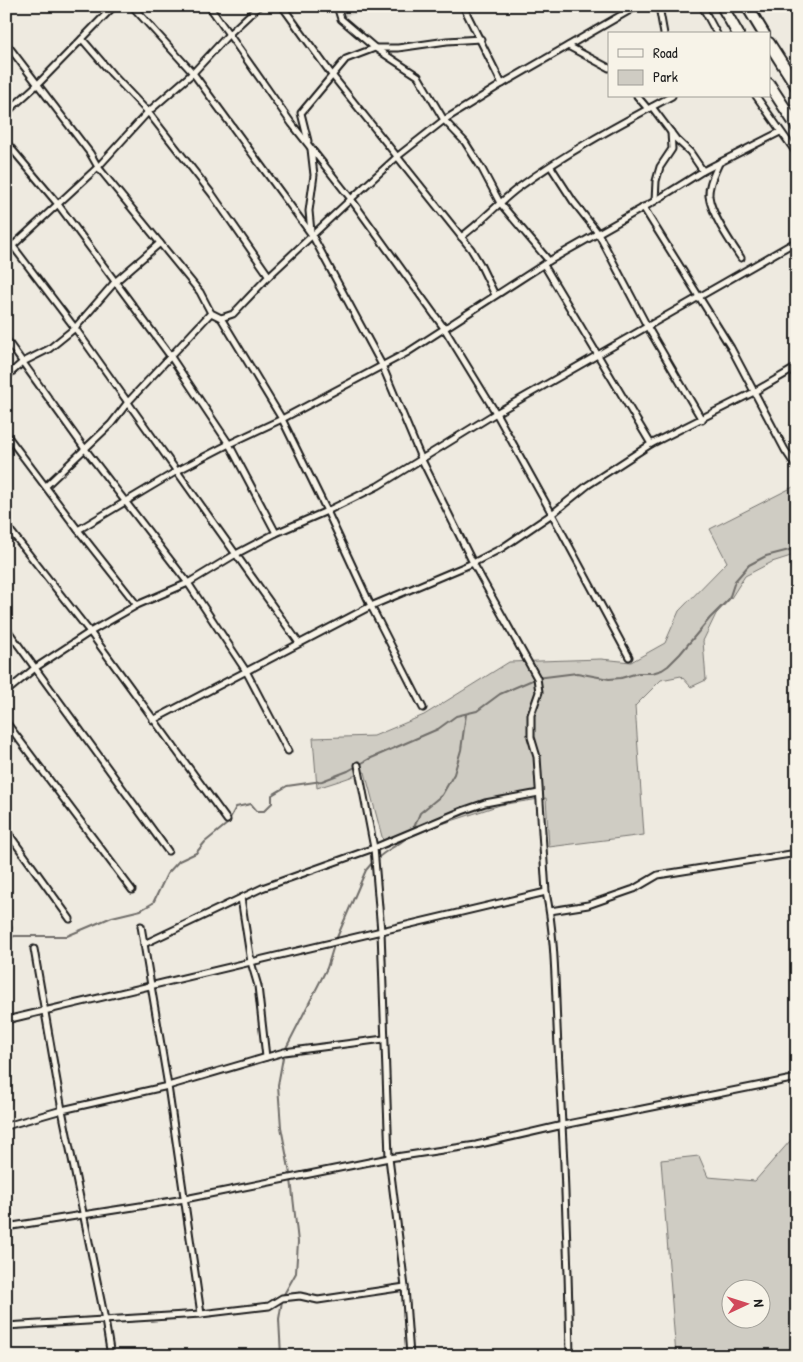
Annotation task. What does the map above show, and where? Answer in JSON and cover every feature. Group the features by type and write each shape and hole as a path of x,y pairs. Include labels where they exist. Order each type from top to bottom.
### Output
{"highway":[{"path":"722,6 737,32"},
{"path":"747,6 763,32"},
{"path":"770,45 797,87"},
{"path":"770,86 797,127"}],"street":[{"path":"6,113 38,84 114,6"},
{"path":"132,6 193,73 312,235 382,365 421,458 473,563 537,678 539,692 531,715 532,737 536,757 546,892 550,911 568,1248 570,1356"},
{"path":"209,6 292,124 351,199 444,328 496,413 629,657"},
{"path":"6,252 98,167 148,112 193,73 229,34 259,6"},
{"path":"282,6 332,75 398,156 480,264 495,296"},
{"path":"336,6 341,19 375,48 418,76 444,120 465,142 500,203 549,261"},
{"path":"463,6 502,84"},
{"path":"221,318 233,314 269,276 351,199 398,156 444,120 637,6"},
{"path":"661,6 660,12 664,32"},
{"path":"702,6 716,32"},
{"path":"82,39 148,112 218,202 269,276"},
{"path":"312,235 309,211 314,175 311,148 305,135 301,114 332,75 346,59 375,48 398,48 447,41 480,39"},
{"path":"6,44 90,152 98,167 200,292 211,313 221,318 282,419 371,606 423,708"},
{"path":"568,46 608,67"},
{"path":"639,98 690,152 703,171"},
{"path":"460,238 474,228 486,214 518,188 577,148 668,98"},
{"path":"757,98 797,154"},
{"path":"655,201 656,180 660,167 672,149 673,142 670,130"},
{"path":"78,530 177,471 282,419 408,352 549,261 719,162 780,132"},
{"path":"6,142 57,203 171,357 229,444 276,533"},
{"path":"719,162 710,183 709,196 722,228 740,258"},
{"path":"551,167 573,201 598,233 647,326 702,420"},
{"path":"642,207 731,348 797,468"},
{"path":"6,237 75,328 299,643"},
{"path":"6,692 35,668 90,632 137,605 188,583 236,554 276,533 378,486 496,413 797,241"},
{"path":"6,381 8,376 23,362 49,349 75,328 115,282 160,243"},
{"path":"544,265 651,444"},
{"path":"46,486 111,424 128,402 211,313"},
{"path":"6,339 85,449 188,583 246,671 288,751"},
{"path":"153,720 371,606 473,563 502,548 552,514 588,485 651,444 702,420 797,367"},
{"path":"6,434 137,605"},
{"path":"6,525 90,632 227,820"},
{"path":"6,628 168,851"},
{"path":"6,722 132,890"},
{"path":"358,765 374,848 381,931 389,1158 405,1287 410,1356"},
{"path":"144,944 262,888 374,848 485,803 539,793"},
{"path":"6,830 70,919"},
{"path":"550,911 588,905 634,889 658,875 797,853"},
{"path":"6,1020 546,892"},
{"path":"241,898 251,962 258,986 266,1057"},
{"path":"141,926 168,1086 200,1314"},
{"path":"34,949 62,1110 111,1356"},
{"path":"6,1126 62,1110 168,1086 284,1052 384,1039"},
{"path":"6,1227 185,1199 389,1158 476,1145 562,1125 797,1078"},
{"path":"6,1326 200,1314 270,1306 282,1298 300,1296 318,1300 405,1287"}],"shaded area":[{"path":"343,6 392,6 345,16"}],"green space":[{"path":"797,485 797,554 772,562 745,576 731,598 716,614 703,641 706,680 691,687 681,676 661,680 635,706 644,835 549,847 546,798 500,805 436,826 385,848 365,772 317,788 313,738 374,736 424,715 509,662 601,659 631,662 665,643 679,611 727,562 710,529"},
{"path":"797,1133 797,1356 676,1356 661,1160 699,1156 708,1177 755,1181"}],"waterway":[{"path":"6,938 15,936 67,936 112,917 141,910 153,903 167,874 179,861 196,853 205,842 227,824 236,807 251,804 257,811 264,811 272,803 272,795 287,786 322,781 348,771 369,759 438,729 456,716 477,711 500,694 537,678 577,673 609,679 662,670 680,654 710,618 729,599 735,581 749,565 766,556 797,548"},
{"path":"413,830 420,813 442,795 454,774 461,750 466,714"},
{"path":"377,859 408,836"},
{"path":"283,1296 296,1273 298,1242 291,1179 281,1127 278,1085 284,1052 327,968 335,942 366,870 373,862"},
{"path":"281,1356 279,1319 282,1301"}]}
